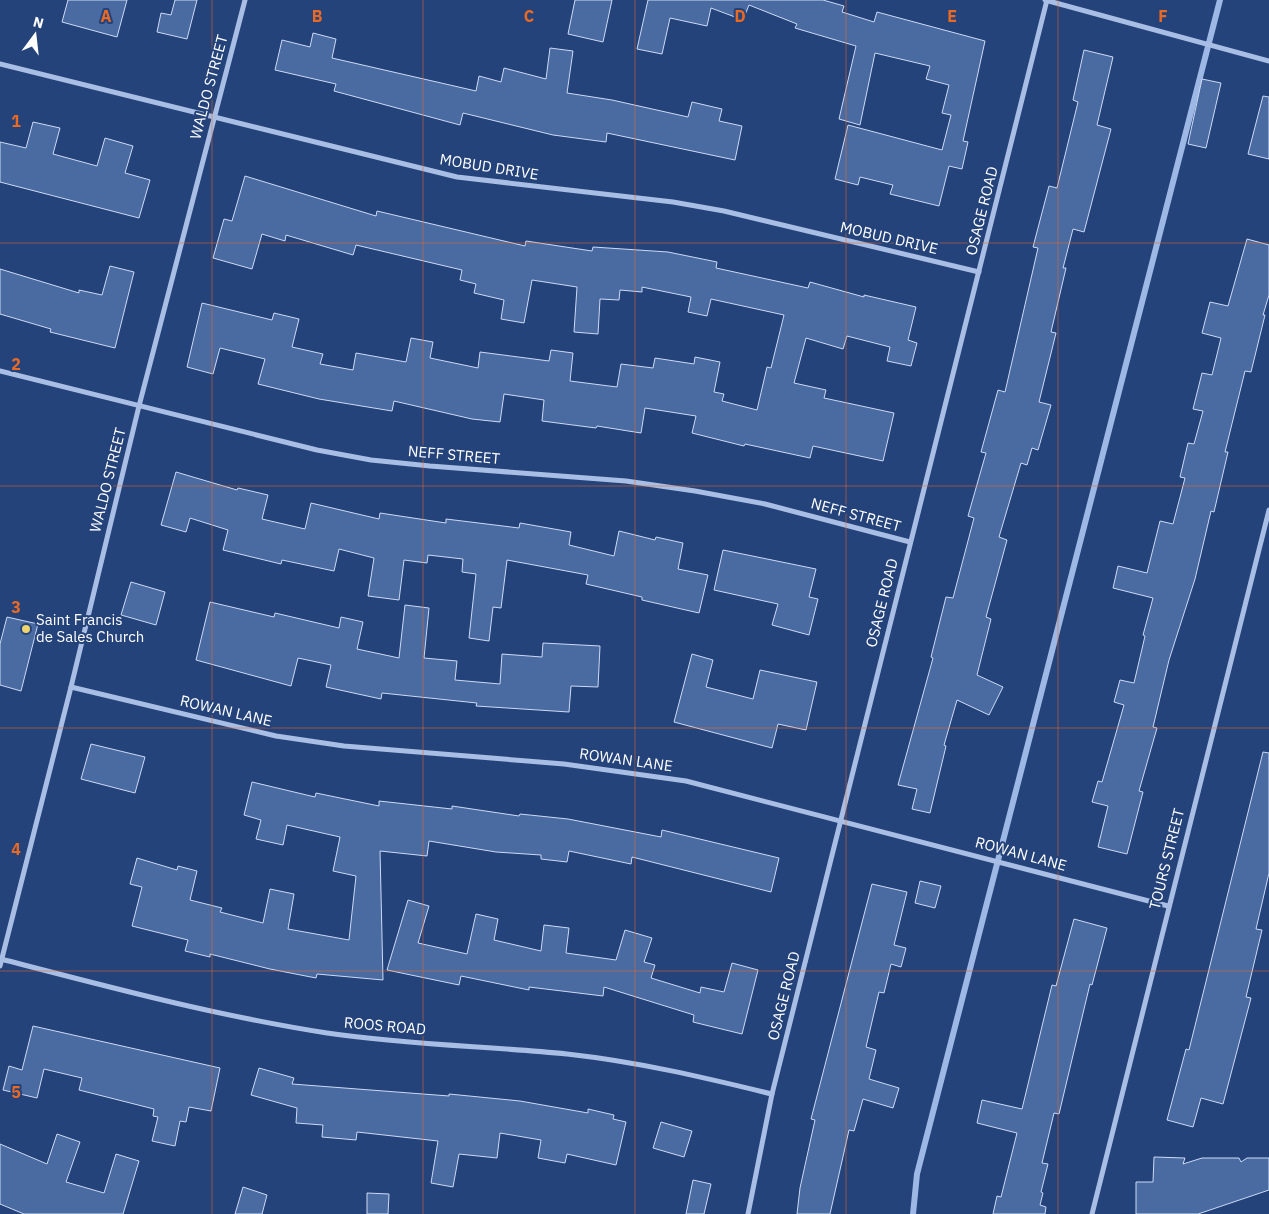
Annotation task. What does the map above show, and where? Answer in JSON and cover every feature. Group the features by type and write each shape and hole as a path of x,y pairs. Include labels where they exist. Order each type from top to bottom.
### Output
{"street":[{"name":"WALDO STREET","path":"0,966 71,687 139,406 245,0"},
{"path":"1046,0 1269,61"},
{"name":"OSAGE ROAD","path":"748,1214 772,1094 1046,0"},
{"name":"MOBUD DRIVE","path":"0,64 457,177 673,202 724,211 979,272"},
{"name":"NEFF STREET","path":"0,371 317,450 371,460 626,481 695,491 765,504 910,542"},
{"name":"TOURS STREET","path":"1092,1214 1269,510"},
{"name":"ROWAN LANE","path":"71,687 276,736 344,746 564,764 686,781 1168,906"},
{"name":"ROOS ROAD","path":"1,959 189,1008 272,1024 330,1034 625,1062 674,1070 772,1094"}],"building":[{"path":"68,0 127,0 117,37 62,22"},
{"path":"175,0 197,0 187,39 157,32 161,13 171,15"},
{"path":"575,0 612,0 603,42 568,34"},
{"path":"648,0 823,0 844,6 842,12 874,22 877,12 985,41 963,141 968,142 962,169 949,166 939,206 890,194 893,185 860,177 858,185 835,179 848,125 942,150 951,115 942,113 949,85 926,79 930,66 875,53 860,125 839,119 856,46 795,28 797,24 749,5 743,20 711,8 707,26 670,18 662,54 637,49"},
{"path":"313,33 336,39 332,58 476,91 479,76 501,82 504,68 546,79 550,48 573,51 567,93 612,100 688,117 692,102 722,109 719,121 742,126 735,160 607,133 606,142 553,135 463,113 460,125 334,91 336,84 275,70 282,40 310,47"},
{"path":"1084,50 1113,57 1097,125 1111,129 1084,232 1073,229 1063,268 1066,268 1051,332 1056,333 1039,402 1051,405 1038,450 1032,448 1027,465 1021,463 999,537 1007,540 986,617 991,619 977,675 1003,687 989,715 957,700 944,745 946,746 930,813 912,809 917,789 898,785 933,658 931,657 946,597 953,598 974,518 968,516 986,453 981,452 998,390 1005,392 1038,248 1033,247 1049,186 1057,188 1078,102 1073,100"},
{"path":"1202,79 1221,83 1206,148 1188,144"},
{"path":"1263,96 1269,97 1269,159 1248,154"},
{"path":"33,122 60,128 53,154 97,166 105,138 133,146 125,173 150,180 139,218 0,182 0,142 26,148"},
{"path":"245,176 376,216 377,211 525,246 526,241 592,251 593,247 668,252 717,262 716,268 808,288 810,282 864,297 864,295 916,307 908,340 917,343 911,366 887,361 890,347 847,336 843,349 806,338 794,383 826,390 824,398 894,413 883,461 813,446 810,458 745,444 744,446 692,433 696,416 645,408 641,433 597,426 596,428 542,421 544,400 504,394 500,422 472,419 394,401 392,411 319,399 258,384 265,359 220,348 213,374 187,367 202,303 272,320 274,313 299,319 292,347 323,354 320,364 353,370 356,353 406,362 411,338 433,342 430,358 478,368 480,352 549,361 551,350 573,353 570,381 617,387 621,364 653,368 655,358 694,364 695,357 720,362 714,392 724,394 722,401 757,410 767,367 771,368 784,315 711,299 707,316 688,312 691,297 642,287 642,292 620,290 619,300 600,299 598,334 574,332 577,287 532,280 524,323 501,319 504,300 474,293 476,284 460,280 462,270 356,245 353,255 286,235 285,241 262,234 252,269 213,258 224,219 232,221"},
{"path":"1247,239 1269,245 1269,295 1251,372 1245,371 1225,452 1228,452 1214,512 1211,511 1195,579 1169,660 1153,727 1157,728 1139,791 1143,792 1127,854 1098,847 1108,806 1092,802 1098,781 1102,782 1124,705 1114,702 1120,680 1134,683 1145,636 1143,635 1153,598 1113,588 1118,566 1147,573 1160,521 1173,524 1185,478 1180,477 1188,443 1194,444 1203,411 1193,409 1202,373 1212,375 1221,338 1202,333 1210,302 1228,306"},
{"path":"110,266 134,272 115,348 50,332 51,329 0,314 0,269 79,293 79,290 102,295"},
{"path":"176,472 237,490 238,488 268,495 262,519 305,529 311,503 379,519 380,513 446,523 446,519 519,528 520,523 571,532 569,545 614,556 619,531 655,540 656,537 683,543 678,569 708,575 699,613 642,600 642,597 586,584 588,575 507,560 501,608 493,607 489,641 469,638 476,574 462,572 463,559 428,555 427,563 404,560 399,600 368,596 374,558 339,549 334,571 282,560 281,564 223,550 228,530 190,518 186,532 161,525"},
{"path":"723,550 816,569 809,597 818,599 809,635 772,625 778,604 714,590"},
{"path":"131,582 165,592 156,625 121,615"},
{"path":"210,602 274,617 275,613 339,628 341,617 363,622 357,649 399,658 405,605 429,608 424,658 457,661 455,680 500,684 502,654 542,657 543,643 600,646 598,687 571,686 569,712 476,706 477,703 382,693 381,699 326,687 331,665 298,658 291,686 196,660"},
{"path":"7,617 38,624 21,691 0,685 0,644"},
{"path":"692,654 713,660 706,687 753,699 760,670 817,682 806,730 778,724 772,748 674,722"},
{"path":"91,744 145,757 135,793 81,779"},
{"path":"1263,752 1269,753 1269,873 1256,929 1262,930 1246,997 1251,998 1223,1104 1201,1098 1193,1127 1167,1120 1186,1049 1189,1050"},
{"path":"252,782 315,797 316,793 379,806 379,801 452,809 452,806 519,816 520,814 568,819 661,837 662,830 779,858 771,892 632,857 631,864 569,851 567,862 541,859 541,855 496,852 429,841 427,856 380,851 383,980 317,974 316,978 210,954 210,957 185,951 188,940 132,926 142,887 130,884 137,858 177,870 178,866 197,871 190,900 222,908 220,912 263,923 270,889 294,894 288,929 349,940 356,876 333,871 340,837 287,825 283,845 256,839 261,820 244,815"},
{"path":"920,881 941,886 935,908 915,903"},
{"path":"872,884 907,892 894,945 906,948 901,967 891,964 884,993 879,992 866,1047 876,1050 869,1079 899,1088 893,1108 863,1099 854,1131 849,1130 830,1214 797,1214 800,1188 815,1120 811,1119"},
{"path":"408,900 429,906 418,943 467,954 476,914 498,919 494,940 541,951 544,925 569,928 566,953 616,960 625,930 652,938 644,962 655,965 651,978 700,993 701,987 724,992 732,963 758,970 742,1034 693,1022 694,1015 604,987 603,996 529,987 529,990 461,976 459,985 387,970"},
{"path":"1074,919 1107,928 1092,985 1090,984 1059,1114 1054,1113 1042,1163 1048,1164 1041,1192 1043,1193 1040,1205 1046,1207 1045,1214 993,1214 997,1196 1001,1197 1017,1133 977,1123 982,1100 1022,1109 1052,985 1056,986"},
{"path":"33,1026 220,1068 211,1111 189,1107 186,1122 180,1121 175,1146 152,1141 158,1117 153,1116 154,1109 79,1090 82,1078 44,1069 37,1098 3,1090 9,1066 22,1070"},
{"path":"259,1068 294,1078 292,1084 449,1096 449,1094 520,1101 588,1113 588,1109 614,1115 613,1119 626,1122 616,1165 567,1154 565,1163 538,1158 541,1140 500,1133 497,1158 459,1154 453,1187 431,1183 438,1141 357,1132 356,1140 322,1137 323,1125 296,1123 297,1108 251,1095"},
{"path":"661,1122 692,1131 684,1157 653,1148"},
{"path":"57,1134 80,1142 66,1182 104,1193 116,1154 139,1161 123,1214 24,1214 0,1204 0,1144 47,1164"},
{"path":"1154,1157 1185,1158 1183,1164 1202,1158 1239,1158 1241,1162 1247,1158 1269,1158 1269,1190 1198,1214 1136,1214 1136,1182 1153,1182"},
{"path":"693,1180 711,1184 704,1214 686,1214"},
{"path":"243,1187 267,1195 262,1214 235,1214"},
{"path":"367,1193 389,1194 388,1214 367,1214"}],"waterway":[{"path":"913,1214 917,1174 1220,0"}],"place":[{"name":"Saint Francis de Sales Church","path":"26,629"}]}
